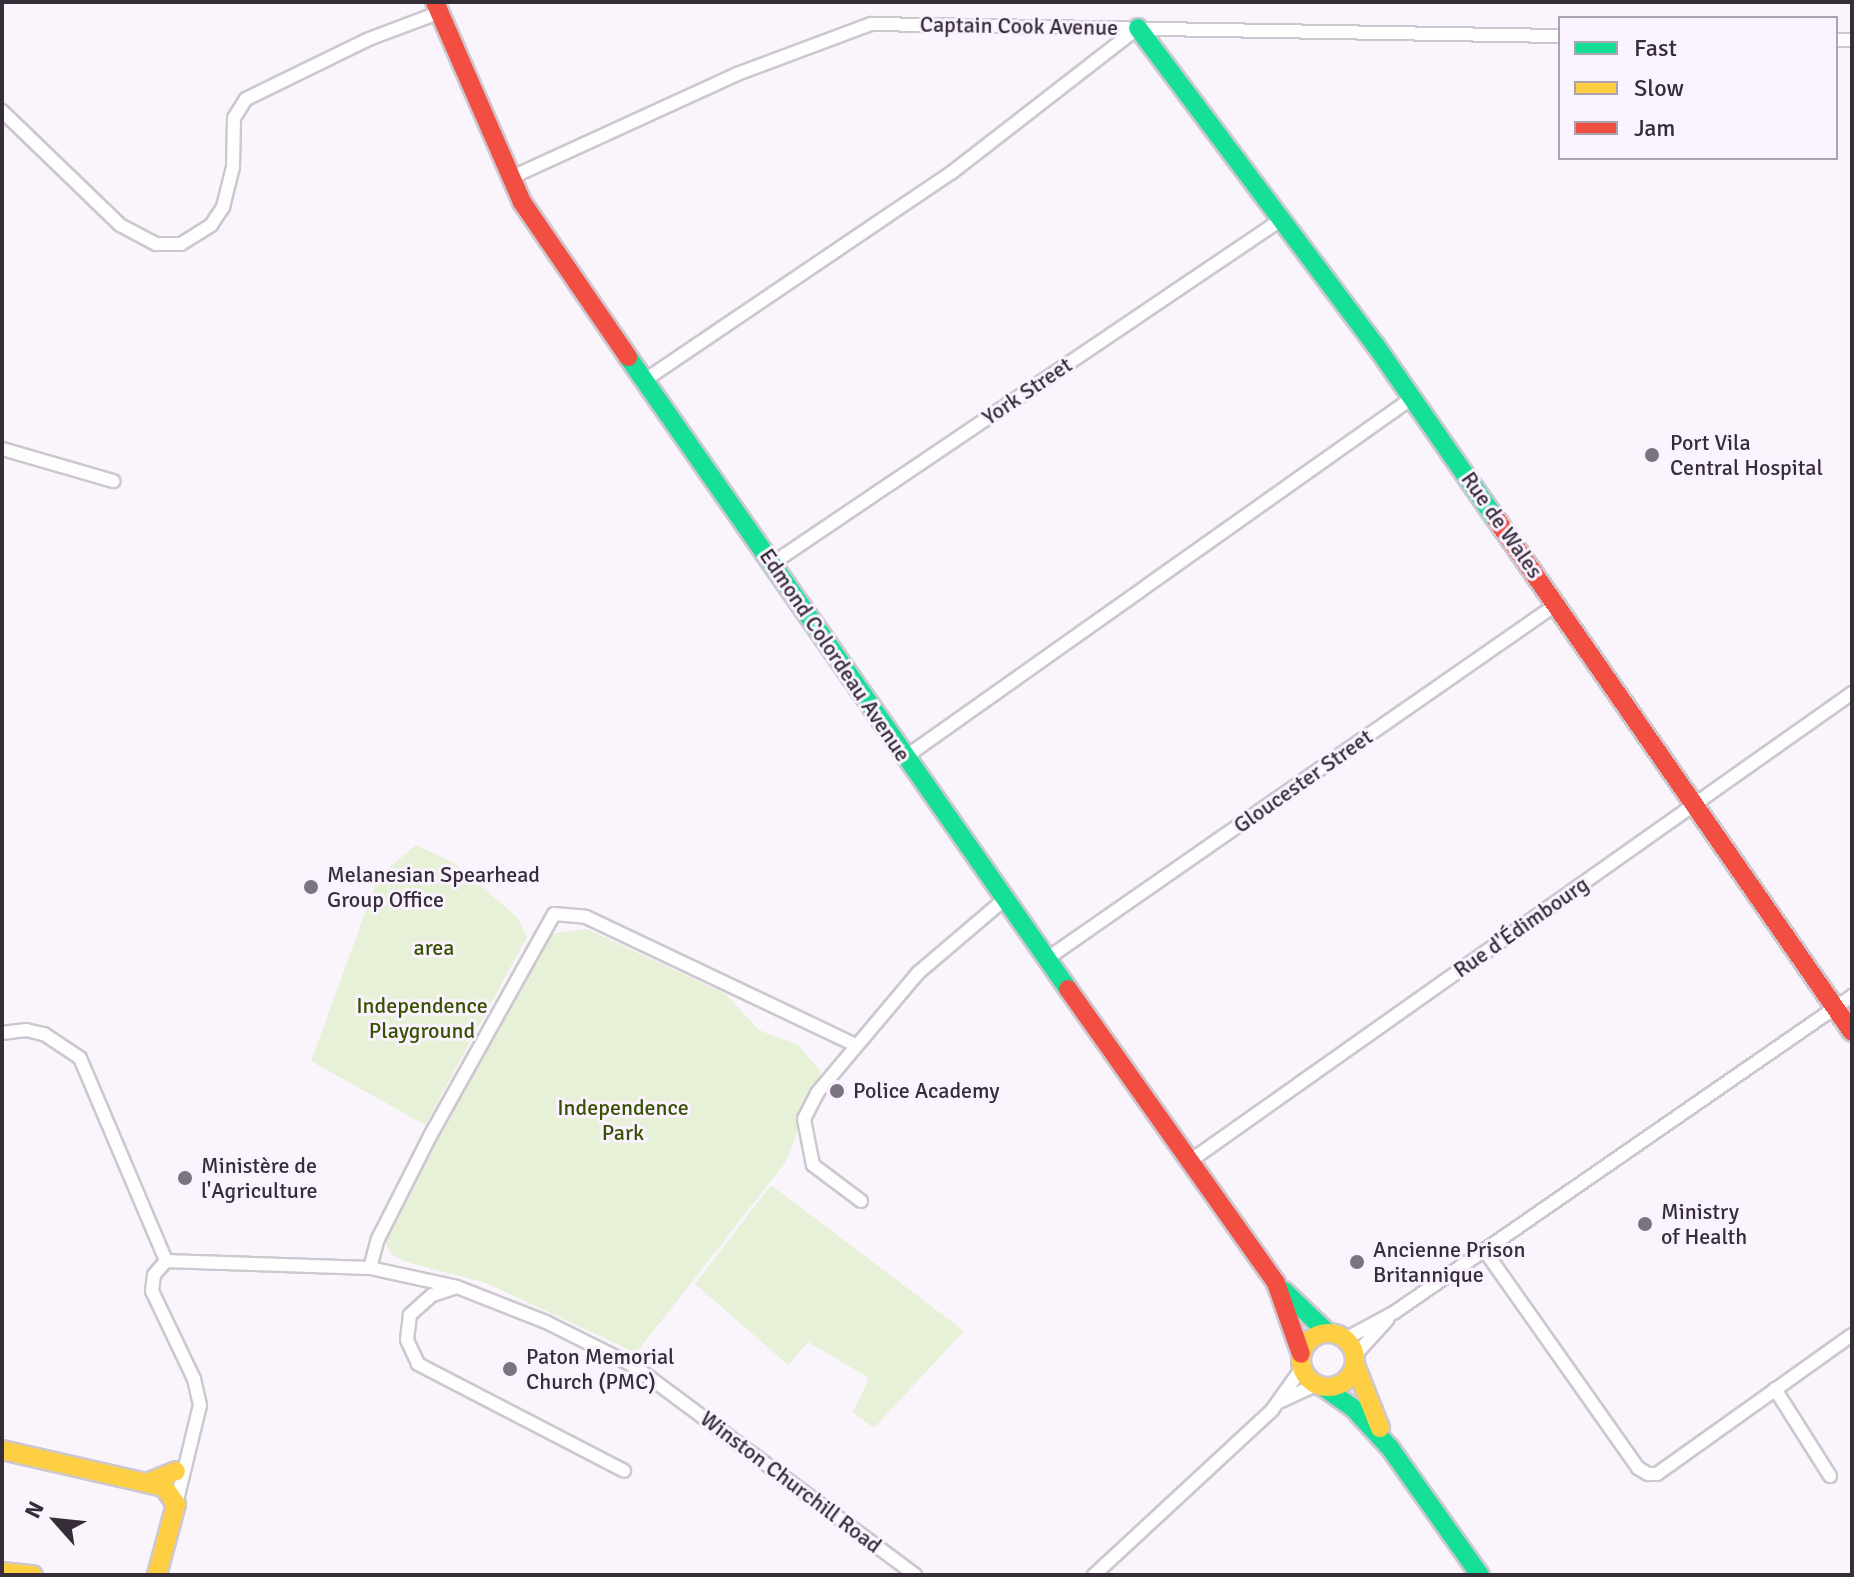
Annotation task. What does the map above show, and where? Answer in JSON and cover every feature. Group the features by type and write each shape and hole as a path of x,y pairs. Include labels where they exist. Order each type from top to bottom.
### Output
{"street":[{"path":"2,111 120,225 156,244 181,244 211,225 223,207 233,167 234,118 246,99 436,7"},
{"name":"Edmond Colordeau Avenue","path":"436,7 510,178 904,758 1276,1283"},
{"name":"Captain Cook Avenue","path":"510,178 737,74 871,24 1558,36"},
{"path":"645,380 951,173 1138,28"},
{"name":"Rue de Wales","path":"1138,28 1412,398 1697,803 1852,1032"},
{"name":"York Street","path":"773,563 1282,219"},
{"path":"904,758 1412,398"},
{"path":"2,449 113,481"},
{"name":"Gloucester Street","path":"1048,958 1557,604"},
{"name":"Rue d'Édimbourg","path":"1190,1161 1852,693"},
{"path":"861,1201 813,1165 804,1119 855,1045 918,973 1006,898"},
{"path":"370,1268 378,1239 430,1136 554,914 586,917 855,1045"},
{"path":"1281,1401 1319,1386 1337,1386 1353,1352 1395,1312 1852,996"},
{"path":"2,1033 26,1030 44,1034 80,1058 166,1261 154,1275 152,1291 199,1397 157,1575"},
{"path":"1485,1251 1638,1468 1648,1474 1657,1474 1852,1335"},
{"name":"Winston Churchill Road","path":"166,1261 370,1268 457,1287 546,1322 634,1366 915,1575"},
{"path":"1276,1283 1328,1333 1353,1352 1390,1448"},
{"path":"1276,1283 1294,1322 1302,1361 1319,1386 1353,1408 1390,1448 1480,1575"},
{"path":"457,1287 432,1295 410,1315 407,1340 418,1364 624,1471"},
{"path":"1094,1575 1281,1401 1302,1361 1307,1343 1328,1333"},
{"path":"1775,1389 1830,1476"},
{"path":"2,1450 149,1482 173,1498"},
{"path":"149,1482 182,1464"},
{"path":"2,1572 33,1575"}],"green space":[{"name":"area","path":"416,845 454,863 517,917 527,937 425,1125 311,1061 378,877"},
{"name":"Independence Park","path":"587,929 726,994 759,1030 798,1045 821,1072 785,1163 636,1353 486,1283 403,1261 390,1253 385,1241 411,1182 549,934"},
{"path":"771,1185 964,1331 874,1428 853,1412 869,1378 808,1342 788,1365 695,1284"}],"traffic: fast":[{"path":"1138,28 1376,346 1496,519"},
{"path":"628,357 1068,989"},
{"path":"1284,1291 1328,1333"},
{"path":"1323,1387 1353,1408 1390,1448 1480,1575"}],"traffic: slow":[{"path":"1328,1333 1347,1341 1355,1360 1347,1379 1328,1387 1309,1379 1301,1360 1309,1341 1328,1333"},
{"path":"1355,1365 1380,1428"},
{"path":"2,1450 164,1487 176,1504 157,1575"},
{"path":"149,1482 176,1471"},
{"path":"2,1572 33,1575"}],"traffic: jam":[{"path":"435,2 522,202 628,357"},
{"path":"1496,519 1852,1032"},
{"path":"1068,989 1276,1283 1301,1354"}],"place":[{"name":"Port Vila Central Hospital","path":"1652,455"},
{"name":"Melanesian Spearhead Group Office","path":"311,887"},
{"name":"Police Academy","path":"837,1091"},
{"name":"Ministère de l'Agriculture","path":"185,1178"},
{"name":"Ministry of Health","path":"1645,1224"},
{"name":"Ancienne Prison Britannique","path":"1357,1262"},
{"name":"Paton Memorial Church (PMC)","path":"510,1369"}],"park label":[{"name":"Independence Playground","path":"422,1018"}]}
